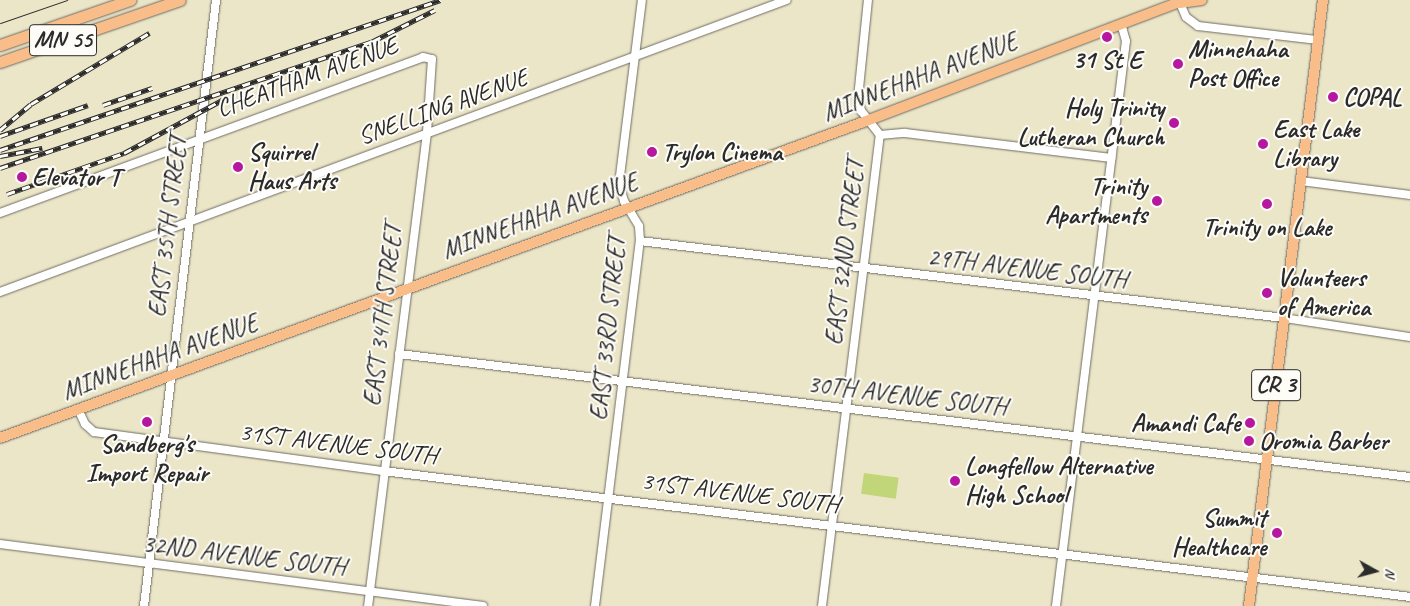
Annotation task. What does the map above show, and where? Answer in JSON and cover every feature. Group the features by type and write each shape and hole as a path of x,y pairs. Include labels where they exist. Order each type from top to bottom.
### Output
{"highway":[{"name":"MN 55","path":"0,45 130,0"},
{"name":"MN 55","path":"0,62 180,0"}],"main road":[{"name":"MINNEHAHA AVENUE","path":"0,438 628,206 868,120 1182,1 1202,0"},
{"name":"CR 3","path":"1249,606 1323,0"}],"street":[{"name":"EAST 35TH STREET","path":"144,606 198,138 216,0"},
{"name":"EAST 33RD STREET","path":"595,606 640,241 639,226 621,196 619,184 642,0"},
{"name":"SNELLING AVENUE","path":"0,292 188,224 787,0"},
{"name":"EAST 32ND STREET","path":"822,606 880,135 859,105 857,92 868,0"},
{"path":"1182,1 1186,17 1198,26 1318,40"},
{"path":"1056,606 1126,41 1121,24"},
{"name":"CHEATHAM AVENUE","path":"0,213 198,138 423,57 432,59"},
{"name":"EAST 34TH STREET","path":"368,606 427,134 432,59"},
{"path":"880,135 905,132 1112,158"},
{"path":"1301,180 1410,195"},
{"name":"29TH AVENUE SOUTH","path":"640,241 1094,297 1284,318 1410,337"},
{"name":"30TH AVENUE SOUTH","path":"400,354 846,410 1267,458 1410,477"},
{"name":"31ST AVENUE SOUTH","path":"78,409 91,431 384,471 1253,576 1410,597"},
{"name":"32ND AVENUE SOUTH","path":"0,544 370,593 484,606"}],"green space":[{"path":"864,473 899,478 896,499 861,494"}],"tram line":[{"path":"0,23 67,0"}],"railway":[{"path":"0,150 440,0"},
{"path":"0,168 373,41 435,10"},
{"path":"0,130 31,104 149,33"},
{"path":"103,105 152,88"},
{"path":"7,194 124,153 224,99"},
{"path":"0,136 88,105"},
{"path":"0,156 42,148"}],"place":[{"name":"31 St E","path":"1107,37"},
{"name":"Minnehaha Post Office","path":"1178,64"},
{"name":"COPAL","path":"1333,97"},
{"name":"Holy Trinity Lutheran Church","path":"1174,123"},
{"name":"East Lake Library","path":"1263,144"},
{"name":"Trylon Cinema","path":"652,152"},
{"name":"Squirrel Haus Arts","path":"238,167"},
{"name":"Elevator T","path":"22,177"},
{"name":"Trinity Apartments","path":"1157,201"},
{"name":"Trinity on Lake","path":"1267,204"},
{"name":"Volunteers of America","path":"1267,293"},
{"name":"Sandberg's Import Repair","path":"147,422"},
{"name":"Amandi Cafe","path":"1250,423"},
{"name":"Oromia Barber","path":"1249,441"},
{"name":"Longfellow Alternative High School","path":"955,481"},
{"name":"Summit Healthcare","path":"1277,533"}]}
